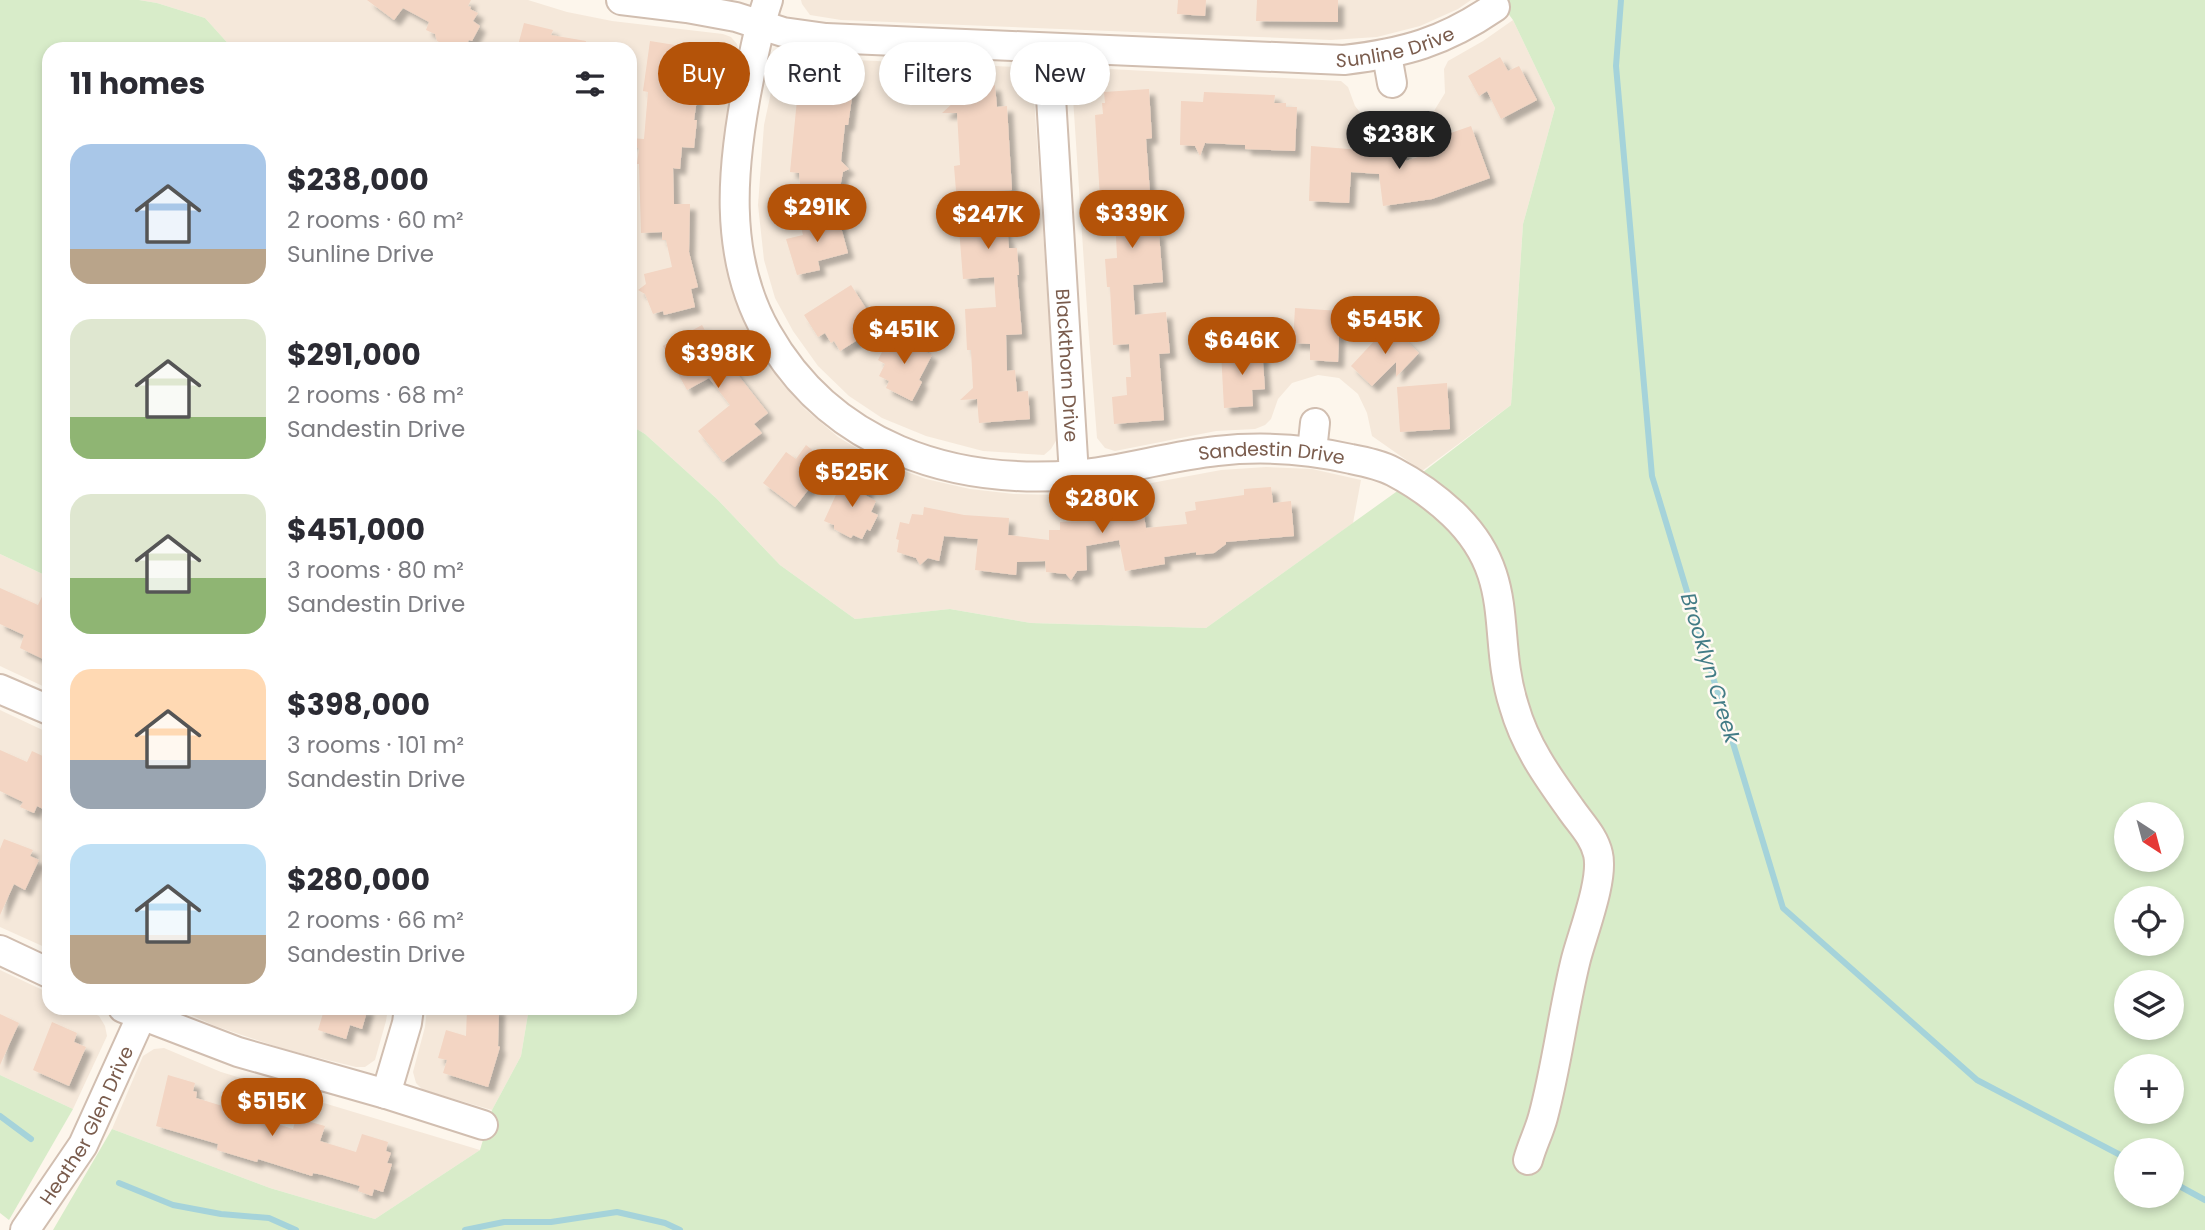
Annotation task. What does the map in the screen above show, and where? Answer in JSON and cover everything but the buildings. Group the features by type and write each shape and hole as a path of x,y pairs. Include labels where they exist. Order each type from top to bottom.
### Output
{"street":[{"name":"Sunline Drive","path":"621,0 736,17 763,12 783,32 826,38 1010,46"},
{"name":"Sunline Drive","path":"1110,51 1344,60 1387,55 1418,47 1447,36 1495,7"},
{"name":"Sandestin Drive","path":"763,12 741,117 735,174 734,221 739,257 760,322 778,354 801,383 827,408 857,430 885,445 919,458 994,473 1074,475 1112,471 1216,451 1264,448 1312,451 1372,464 1392,471 1410,482 1452,514 1483,554 1497,586 1512,703 1524,736 1540,765 1590,835 1598,853 1600,872 1575,963 1542,1121 1528,1160"},
{"path":"1387,55 1392,83"},
{"name":"Blackthorn Drive","path":"1051,105 1074,475"},
{"path":"1312,451 1315,424"},
{"path":"0,689 42,707"},
{"path":"0,950 42,970"},
{"name":"Heather Glen Drive","path":"25,1230 83,1145 131,1015"},
{"path":"140,1015 238,1052 483,1125"},
{"path":"386,1094 408,1015"}],"shaded area":[{"path":"139,0 528,0 567,12 612,21 731,37 735,42 658,42 658,105 729,105 720,190 720,222 726,268 743,318 757,347 780,381 805,409 838,437 880,462 926,479 970,489 1014,494 1103,492 1221,470 1266,467 1312,469 1361,480 1353,523 1206,628 1031,623 950,609 855,619 780,565 717,499 637,429 637,42 227,42 205,18"},
{"path":"801,0 1471,0 1458,9 1420,26 1377,37 1331,40 841,20 810,15"},
{"path":"1513,20 1555,108 1523,224 1511,405 1422,471 1372,436 1367,413 1358,394 1339,378 1318,375 1292,383 1278,399 1271,419 1255,429 1216,431 1115,451 1105,448 1097,438 1073,105 1110,105 1110,69 1341,81 1348,87 1355,106 1363,116 1377,126 1397,129 1418,125 1434,111 1445,93 1444,69 1448,61"},
{"path":"865,60 879,61 879,105 996,105 996,66 1010,67 1010,105 1035,105 1057,439 1051,449 1044,455 983,451 926,436 882,418 849,396 818,366 793,331 775,298 764,260 758,205 764,125 768,105 865,105"},
{"path":"0,554 42,574 42,686 0,666"},
{"path":"0,710 42,730 42,946 0,927"},
{"path":"0,970 42,990 42,1015 97,1015 105,1026 107,1036 73,1109 0,1075"},
{"path":"191,1015 387,1015 375,1060 365,1067 287,1050 215,1026"},
{"path":"426,1015 528,1015 521,1056 492,1110 423,1090 416,1083 413,1072"},
{"path":"164,1048 221,1072 480,1150 375,1219 270,1188 112,1129 143,1056 154,1049"}],"green space":[{"path":"0,0 139,0 205,18 227,42 42,42 42,574 0,554"},
{"path":"1498,0 2205,0 2205,1230 53,1230 112,1129 270,1188 375,1219 480,1150 492,1110 521,1056 528,1015 637,1015 637,429 717,499 780,565 855,619 950,609 1031,623 1206,628 1410,482 1511,405 1523,224 1555,108 1513,20"},
{"path":"0,1075 73,1109 9,1220 0,1213"}],"waterway":[{"name":"Brooklyn Creek","path":"1621,0 1616,66 1652,476 1783,908 1977,1080 2114,1152"},
{"path":"0,1116 31,1139"},
{"path":"119,1183 173,1205 221,1214 269,1218 296,1230"},
{"name":"Brooklyn Creek","path":"2184,1189 2205,1200"},
{"path":"465,1230 504,1222 551,1222 617,1212 665,1223 680,1230"}]}
